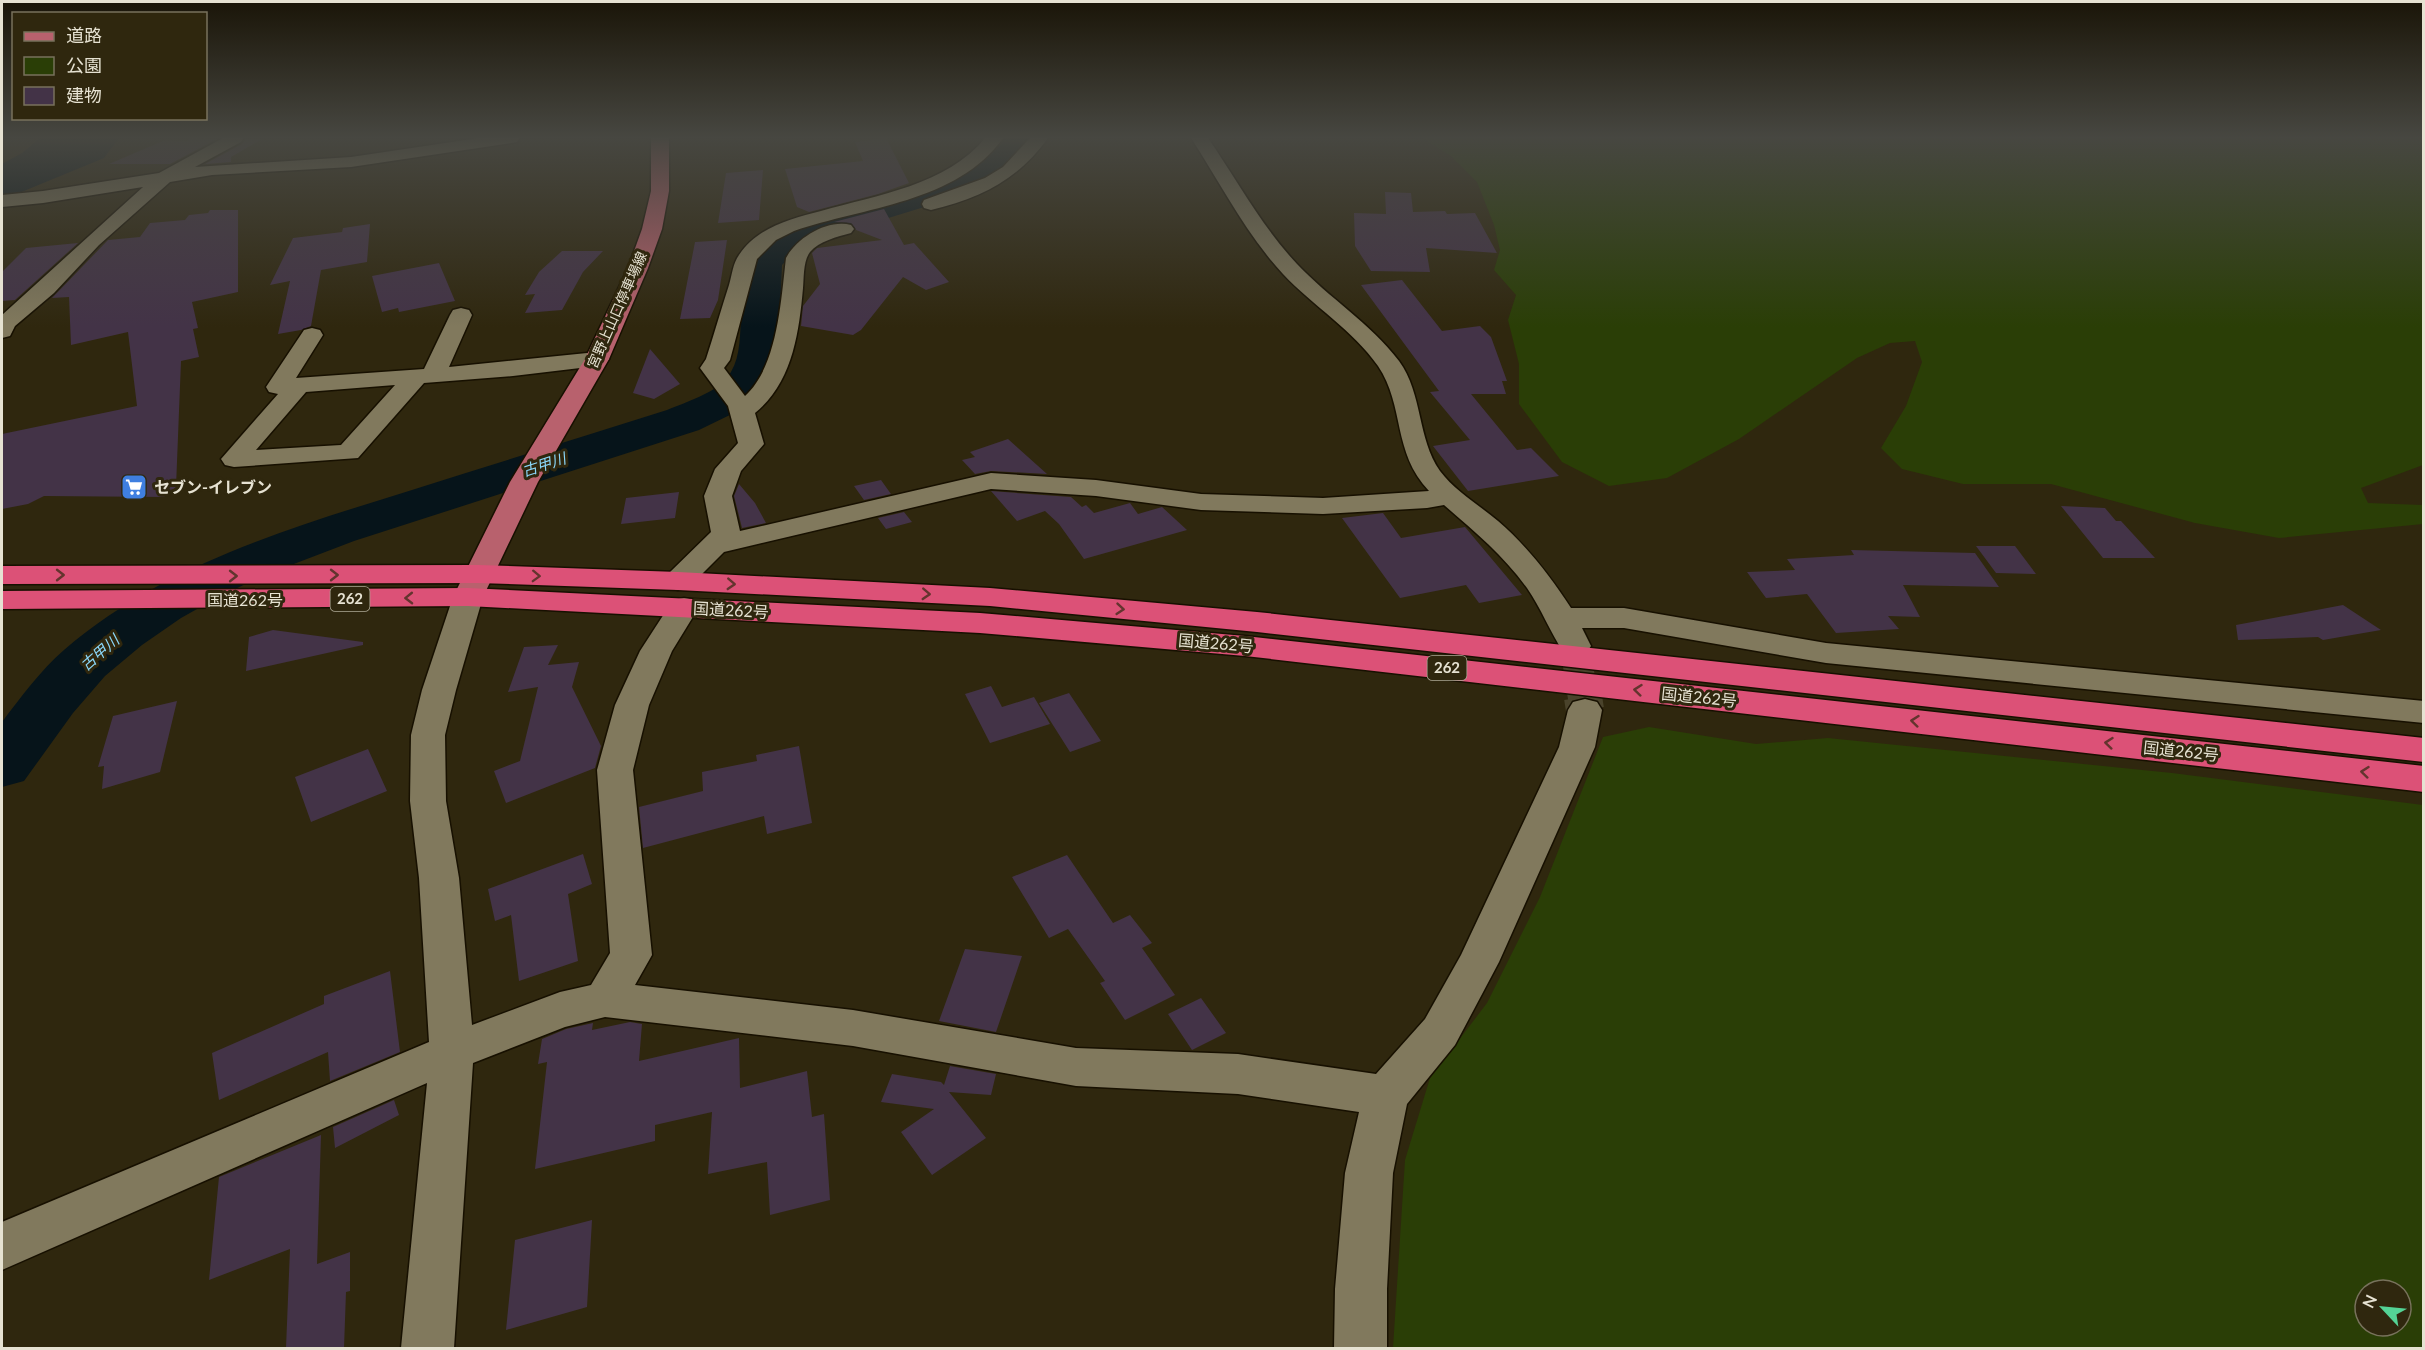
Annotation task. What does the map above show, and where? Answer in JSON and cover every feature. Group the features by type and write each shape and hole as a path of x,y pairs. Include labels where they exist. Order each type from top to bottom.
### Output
{"highway":[{"name":"国道262号","path":"2,575 276,576 681,594 990,597 1257,622 2424,750"},
{"name":"国道262号","path":"2,600 232,600 473,586"},
{"name":"国道262号","path":"681,594 1245,646 2424,779"}],"main road":[{"name":"宮野上山口停車場線","path":"473,586 524,482 597,359 638,267 652,229 658,201"}],"street":[{"path":"2,331 3,324 46,288 92,241 138,201"},
{"path":"604,999 631,955 615,770 632,705 681,594 726,534 718,496 728,469 752,444 741,409 712,368 717,360 747,258 756,244 775,232 871,201"},
{"path":"741,409 751,406 779,366 799,249 829,233 938,201"},
{"path":"1242,201 1274,250 1291,270 1374,344 1393,369 1407,403 1415,445 1428,472 1448,496 1489,528 1516,554 1569,632 1624,618 1826,653 2424,712"},
{"path":"299,385 234,459 349,452 424,376 461,315"},
{"path":"312,335 278,387 513,369 597,359"},
{"path":"716,545 991,481 1096,488 1223,503 1323,506 1427,500 1448,496"},
{"path":"428,1348 452,1052 439,878 428,801 428,735 439,690 473,586"},
{"path":"1361,1348 1361,1289 1369,1173 1386,1096 1440,1032 1478,963 1576,747 1585,710"},
{"path":"2,1246 452,1052 560,1010 604,999 853,1028 1076,1067 1238,1074 1386,1096"}],"green space":[{"path":"1485,201 2423,201 2423,465 2361,488 2368,503 2423,505 2423,524 2279,538 2195,523 2051,484 1963,484 1902,469 1881,448 1906,406 1922,362 1915,341 1890,343 1857,358 1739,439 1667,478 1609,486 1562,462 1519,404 1519,364 1508,320 1516,295 1494,270 1500,250 1494,225"},
{"path":"1649,727 1756,744 1828,738 2172,773 2423,805 2423,1348 1393,1348 1405,1160 1430,1078 1487,1003 1540,897 1603,737"}],"building":[{"path":"722,201 761,201 759,220 718,223"},
{"path":"795,201 851,201 809,212 797,207"},
{"path":"1385,201 1412,201 1413,212 1475,213 1497,253 1426,248 1430,272 1371,271 1355,246 1354,213 1386,214"},
{"path":"884,209 904,245 914,243 949,282 926,290 903,277 861,330 853,335 801,326 803,306 820,284 812,253 817,248 882,240 856,230 851,223 834,222"},
{"path":"210,210 238,210 238,292 192,302 198,328 193,329 199,357 181,361 176,487 164,497 44,496 28,504 2,509 2,434 137,406 128,332 71,345 69,297 52,298 108,240 140,237 150,223 185,220 189,215 208,213"},
{"path":"370,224 367,262 321,270 311,326 278,334 290,281 270,285 293,238 342,232 343,228"},
{"path":"727,240 718,300 710,318 680,319 695,242"},
{"path":"78,243 15,300 2,301 2,272 26,248"},
{"path":"562,251 603,251 583,272 562,310 525,313 535,294 525,295 539,272"},
{"path":"439,263 455,301 399,312 398,308 382,312 372,276"},
{"path":"1402,280 1442,331 1480,326 1491,337 1507,381 1502,381 1506,394 1471,394 1517,450 1531,448 1559,476 1468,491 1433,446 1470,440 1430,392 1439,391 1361,285"},
{"path":"650,349 680,384 654,399 633,393"},
{"path":"1008,439 1047,474 991,471 975,474 962,460 975,457 970,452"},
{"path":"881,480 891,494 864,500 854,486"},
{"path":"739,484 755,503 766,523 742,528 734,496"},
{"path":"991,491 1071,497 1082,507 1086,505 1094,513 1130,503 1138,514 1162,507 1187,530 1084,559 1059,524 1045,511 1017,521"},
{"path":"679,492 675,518 621,524 626,498"},
{"path":"2061,506 2105,508 2116,521 2121,521 2155,558 2103,558"},
{"path":"904,512 912,522 886,529 878,518"},
{"path":"1383,513 1401,538 1465,527 1522,595 1479,603 1466,585 1400,598 1342,518"},
{"path":"1976,546 2015,546 2036,574 1996,573"},
{"path":"1851,550 1975,553 1999,587 1903,585 1920,617 1888,616 1899,629 1836,633 1807,594 1766,598 1747,572 1795,570 1787,559 1854,555"},
{"path":"2343,605 2381,630 2323,640 2318,637 2238,640 2236,625"},
{"path":"273,630 363,642 363,645 246,671 249,637"},
{"path":"558,645 548,665 579,662 572,687 601,746 595,768 506,803 494,771 520,761 538,687 508,692 524,647"},
{"path":"991,686 1002,707 1034,697 1050,724 990,743 965,694"},
{"path":"1069,693 1101,741 1070,752 1039,703"},
{"path":"177,701 160,772 102,789 104,766 98,767 113,716"},
{"path":"799,746 812,823 767,834 764,816 643,848 639,807 703,791 702,772 757,761 756,755"},
{"path":"368,749 387,791 311,822 295,777"},
{"path":"583,854 592,884 568,894 578,961 519,981 511,915 495,921 488,889"},
{"path":"1067,855 1113,923 1130,915 1152,943 1142,948 1175,995 1125,1020 1100,983 1105,981 1068,929 1049,938 1012,877"},
{"path":"965,949 1022,956 996,1032 939,1021"},
{"path":"390,971 400,1052 330,1081 328,1052 219,1100 212,1053 324,1004 324,996"},
{"path":"1201,998 1226,1033 1192,1050 1168,1014"},
{"path":"630,1022 642,1024 639,1061 739,1038 740,1088 807,1071 812,1117 824,1114 830,1200 770,1215 767,1162 708,1174 712,1112 655,1125 655,1141 535,1169 547,1062 538,1064 542,1039 566,1029 593,1023 592,1030"},
{"path":"950,1066 996,1074 991,1095 949,1092 986,1138 932,1175 901,1132 934,1109 881,1102 892,1074 941,1082 944,1085"},
{"path":"394,1100 399,1115 335,1148 333,1127"},
{"path":"321,1135 317,1264 350,1252 350,1291 346,1292 344,1348 286,1348 290,1249 209,1280 219,1177"},
{"path":"592,1220 587,1307 506,1330 515,1240"}],"waterway":[{"name":"古甲川","path":"2,765 52,699 85,663 122,633 162,606 203,584 291,546 336,530 683,420 720,403 745,385 757,359 764,263 780,245 808,232 909,201"}],"tunnel":[{"path":"1575,646 1583,698"},
{"path":"1583,697 1585,710"}],"place":[{"name":"セブン-イレブン","path":"134,487"}]}
